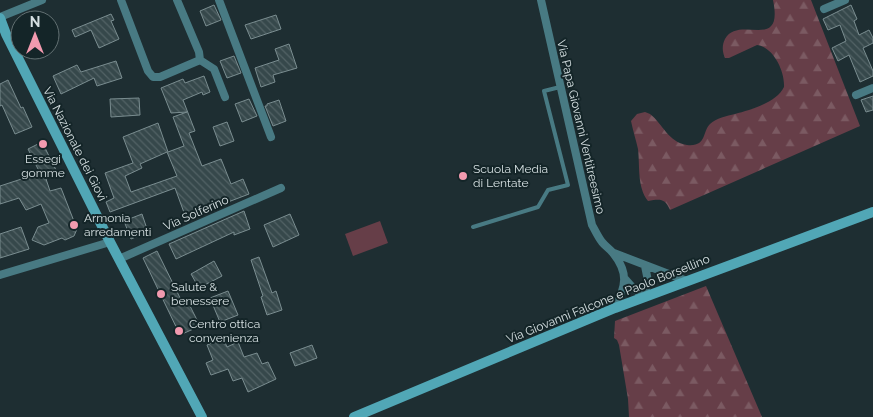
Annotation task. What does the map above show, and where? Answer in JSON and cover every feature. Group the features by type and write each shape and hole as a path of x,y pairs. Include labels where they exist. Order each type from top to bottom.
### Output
{"street":[{"path":"0,18 42,0"},
{"path":"121,0 148,71 153,77 160,77 200,60"},
{"path":"177,0 199,52 200,60"},
{"path":"218,0 272,137"},
{"name":"Via Papa Giovanni Ventitreesimo","path":"541,0 592,225 601,242 613,253 622,268 625,279 632,288 644,296"},
{"path":"824,9 845,0"},
{"name":"Via Nazionale dei Giovi","path":"0,18 3,35 203,416"},
{"path":"200,60 214,69 225,97"},
{"path":"856,95 873,88"},
{"name":"Via Solferino","path":"120,259 282,188"},
{"name":"Via Giovanni Falcone e Paolo Borsellino","path":"354,417 644,296 873,212"},
{"path":"0,275 110,242"},
{"name":"Via Papa Giovanni Ventitreesimo","path":"613,253 687,281"},
{"path":"644,296 648,281 645,266"},
{"path":"615,308 622,294 625,279"}],"lane":[{"path":"473,228 538,207 548,190 568,185 544,90 560,87"}],"green space":[{"path":"773,0 811,0 860,126 670,210 662,200 648,201 642,189 638,149 631,121 637,114 645,112 655,118 670,137 680,143 693,145 701,141 710,124 715,120 756,108 776,97 784,87 784,81 777,61 768,50 757,45 729,58 725,58 723,53 725,39 732,32 766,29 772,25 775,16"},
{"path":"380,221 388,243 353,256 345,234"},
{"path":"706,286 762,417 629,417 619,345 614,338 615,321"}],"building":[{"path":"214,5 221,20 206,26 200,11"},
{"path":"851,5 857,19 854,21 859,35 869,30 873,38 873,43 863,48 873,71 873,76 860,82 849,55 838,61 832,48 846,41 840,25 828,30 823,19"},
{"path":"111,14 114,20 111,21 119,39 99,48 91,30 75,37 72,30"},
{"path":"276,15 281,29 251,39 245,25"},
{"path":"289,44 297,68 273,75 275,82 261,87 255,68 279,60 275,49"},
{"path":"234,56 241,73 227,78 220,61"},
{"path":"116,61 122,78 97,86 94,78 61,94 53,76 77,65 81,72"},
{"path":"204,76 210,92 203,95 202,92 183,100 195,131 189,133 202,166 221,159 231,184 243,179 249,194 186,218 175,188 110,212 106,202 114,198 105,173 133,163 123,137 158,123 168,152 184,146 173,117 187,112 171,113 161,88 183,79 185,83","holes":["167,152 177,176 131,192 125,176 142,168 140,164"]},
{"path":"8,80 32,127 15,134 2,105 0,106 0,84"},
{"path":"873,96 873,110 866,112 861,100"},
{"path":"139,98 140,115 111,117 110,99"},
{"path":"249,99 257,116 242,122 235,104"},
{"path":"279,100 286,121 273,126 265,106"},
{"path":"227,122 234,141 220,146 213,127"},
{"path":"42,142 58,174 46,179 50,191 61,188 77,229 74,236 65,240 62,238 44,245 32,240 38,227 49,223 41,204 26,210 19,198 0,204 0,186 40,173 28,149"},
{"path":"244,211 250,229 234,235 234,232 176,259 169,244"},
{"path":"142,214 148,232 131,239 124,221"},
{"path":"290,214 299,235 273,247 264,225"},
{"path":"21,227 29,249 0,258 0,234"},
{"path":"157,251 184,306 189,304 200,326 180,335 143,258"},
{"path":"259,257 272,293 276,291 282,310 267,315 251,260"},
{"path":"214,261 222,276 199,288 191,274"},
{"path":"228,291 238,315 220,322 210,298"},
{"path":"223,338 227,347 238,342 244,357 257,353 262,364 268,362 276,379 248,392 242,378 233,381 228,369 211,375 206,363 213,360 207,345"},
{"path":"312,345 317,358 295,366 290,353"}],"place":[{"name":"Essegi gomme","path":"43,144"},
{"name":"Scuola Media di Lentate","path":"463,176"},
{"name":"Armonia arredamenti","path":"74,225"},
{"name":"Salute & benessere","path":"161,294"},
{"name":"Centro ottica convenienza","path":"179,331"}]}
